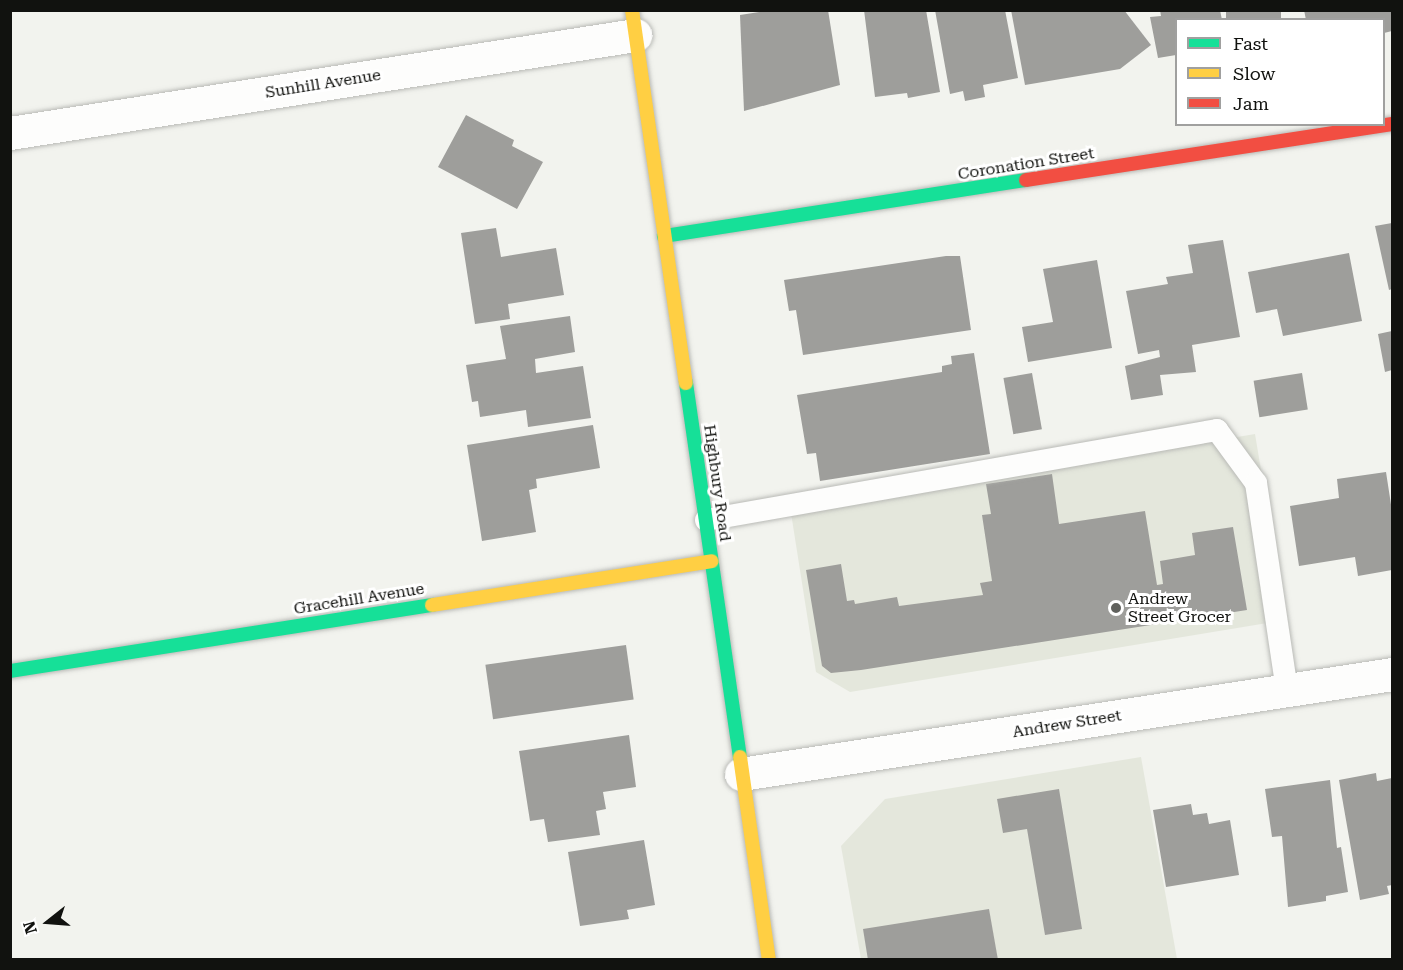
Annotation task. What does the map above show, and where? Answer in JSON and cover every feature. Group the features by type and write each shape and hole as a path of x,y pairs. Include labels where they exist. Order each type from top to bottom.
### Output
{"street":[{"name":"Sunhill Avenue","path":"10,133 633,23"},
{"name":"Highbury Road","path":"633,23 769,960"},
{"name":"Coronation Street","path":"664,236 1379,126"},
{"name":"Gracehill Avenue","path":"10,671 712,561"},
{"name":"Andrew Street","path":"741,774 1392,674"}],"lane":[{"path":"706,520 1217,430 1256,483 1287,690"}],"shaded area":[{"path":"1255,434 1286,620 850,692 816,672 791,513"},
{"path":"1141,757 1177,959 861,959 841,846 885,799"}],"building":[{"path":"771,10 828,10 840,85 744,111 740,15"},
{"path":"864,10 926,10 940,92 908,98 907,93 875,97"},
{"path":"935,10 1005,10 1018,78 983,85 985,97 965,101 963,91 950,94"},
{"path":"1011,10 1124,10 1151,45 1120,69 1025,85"},
{"path":"1160,10 1220,10 1222,18 1175,18 1175,55 1158,58 1150,17 1161,16"},
{"path":"1226,10 1281,10 1281,18 1226,18"},
{"path":"1304,10 1392,10 1392,31 1385,33 1385,18 1306,18"},
{"path":"466,115 514,140 512,146 543,162 517,209 438,167"},
{"path":"1392,223 1392,289 1389,290 1375,226"},
{"path":"496,228 501,257 556,248 564,295 508,304 510,319 475,324 461,233"},
{"path":"1223,240 1240,337 1192,345 1196,372 1160,375 1163,395 1131,400 1125,366 1160,357 1159,350 1138,354 1126,291 1168,284 1166,277 1193,273 1188,245"},
{"path":"1349,253 1362,321 1283,336 1277,309 1256,313 1248,272"},
{"path":"946,256 960,256 971,330 803,355 796,310 789,311 784,280"},
{"path":"1097,260 1112,348 1028,362 1022,327 1053,322 1043,269"},
{"path":"570,316 575,352 535,359 536,373 583,366 591,418 528,427 526,410 480,417 478,401 472,402 466,365 506,359 500,326"},
{"path":"1392,331 1392,370 1385,372 1378,334"},
{"path":"974,353 990,454 820,481 816,453 807,454 797,395 942,372 942,366 952,364 951,356"},
{"path":"1032,373 1042,429 1013,434 1003,378"},
{"path":"1302,373 1308,410 1259,417 1254,381"},
{"path":"593,425 600,468 536,479 537,488 529,490 536,532 482,541 467,445"},
{"path":"1386,472 1392,511 1392,570 1358,576 1355,557 1299,566 1290,506 1339,498 1337,479"},
{"path":"1052,474 1059,524 1145,511 1157,585 1163,584 1160,561 1195,555 1192,533 1233,527 1247,610 861,670 831,673 822,666 806,570 841,564 847,601 854,600 855,604 897,597 899,606 983,595 980,583 992,581 982,515 991,514 986,484"},
{"path":"626,645 634,699 493,719 485,665"},
{"path":"629,735 636,787 603,792 606,809 596,811 600,835 548,842 544,819 530,821 519,751"},
{"path":"1376,773 1377,781 1392,778 1392,885 1387,886 1389,894 1360,900 1339,780"},
{"path":"1330,780 1337,848 1341,847 1348,892 1326,896 1326,901 1288,907 1282,836 1272,837 1265,789"},
{"path":"1059,789 1082,929 1045,935 1027,829 1003,833 997,799"},
{"path":"1191,804 1193,815 1207,813 1209,824 1230,820 1239,875 1166,887 1153,810"},
{"path":"644,840 655,905 627,910 629,919 580,926 568,852"},
{"path":"989,909 998,960 868,960 863,929"}],"traffic: fast":[{"path":"664,236 1026,180"},
{"path":"686,383 740,757"},
{"path":"10,671 432,605"}],"traffic: slow":[{"path":"632,10 686,383"},
{"path":"432,605 712,561"},
{"path":"740,757 769,960"}],"traffic: jam":[{"path":"1385,125 1392,124"},
{"path":"1026,180 1379,126"}],"place":[{"name":"Andrew Street Grocer","path":"1116,608"}]}
